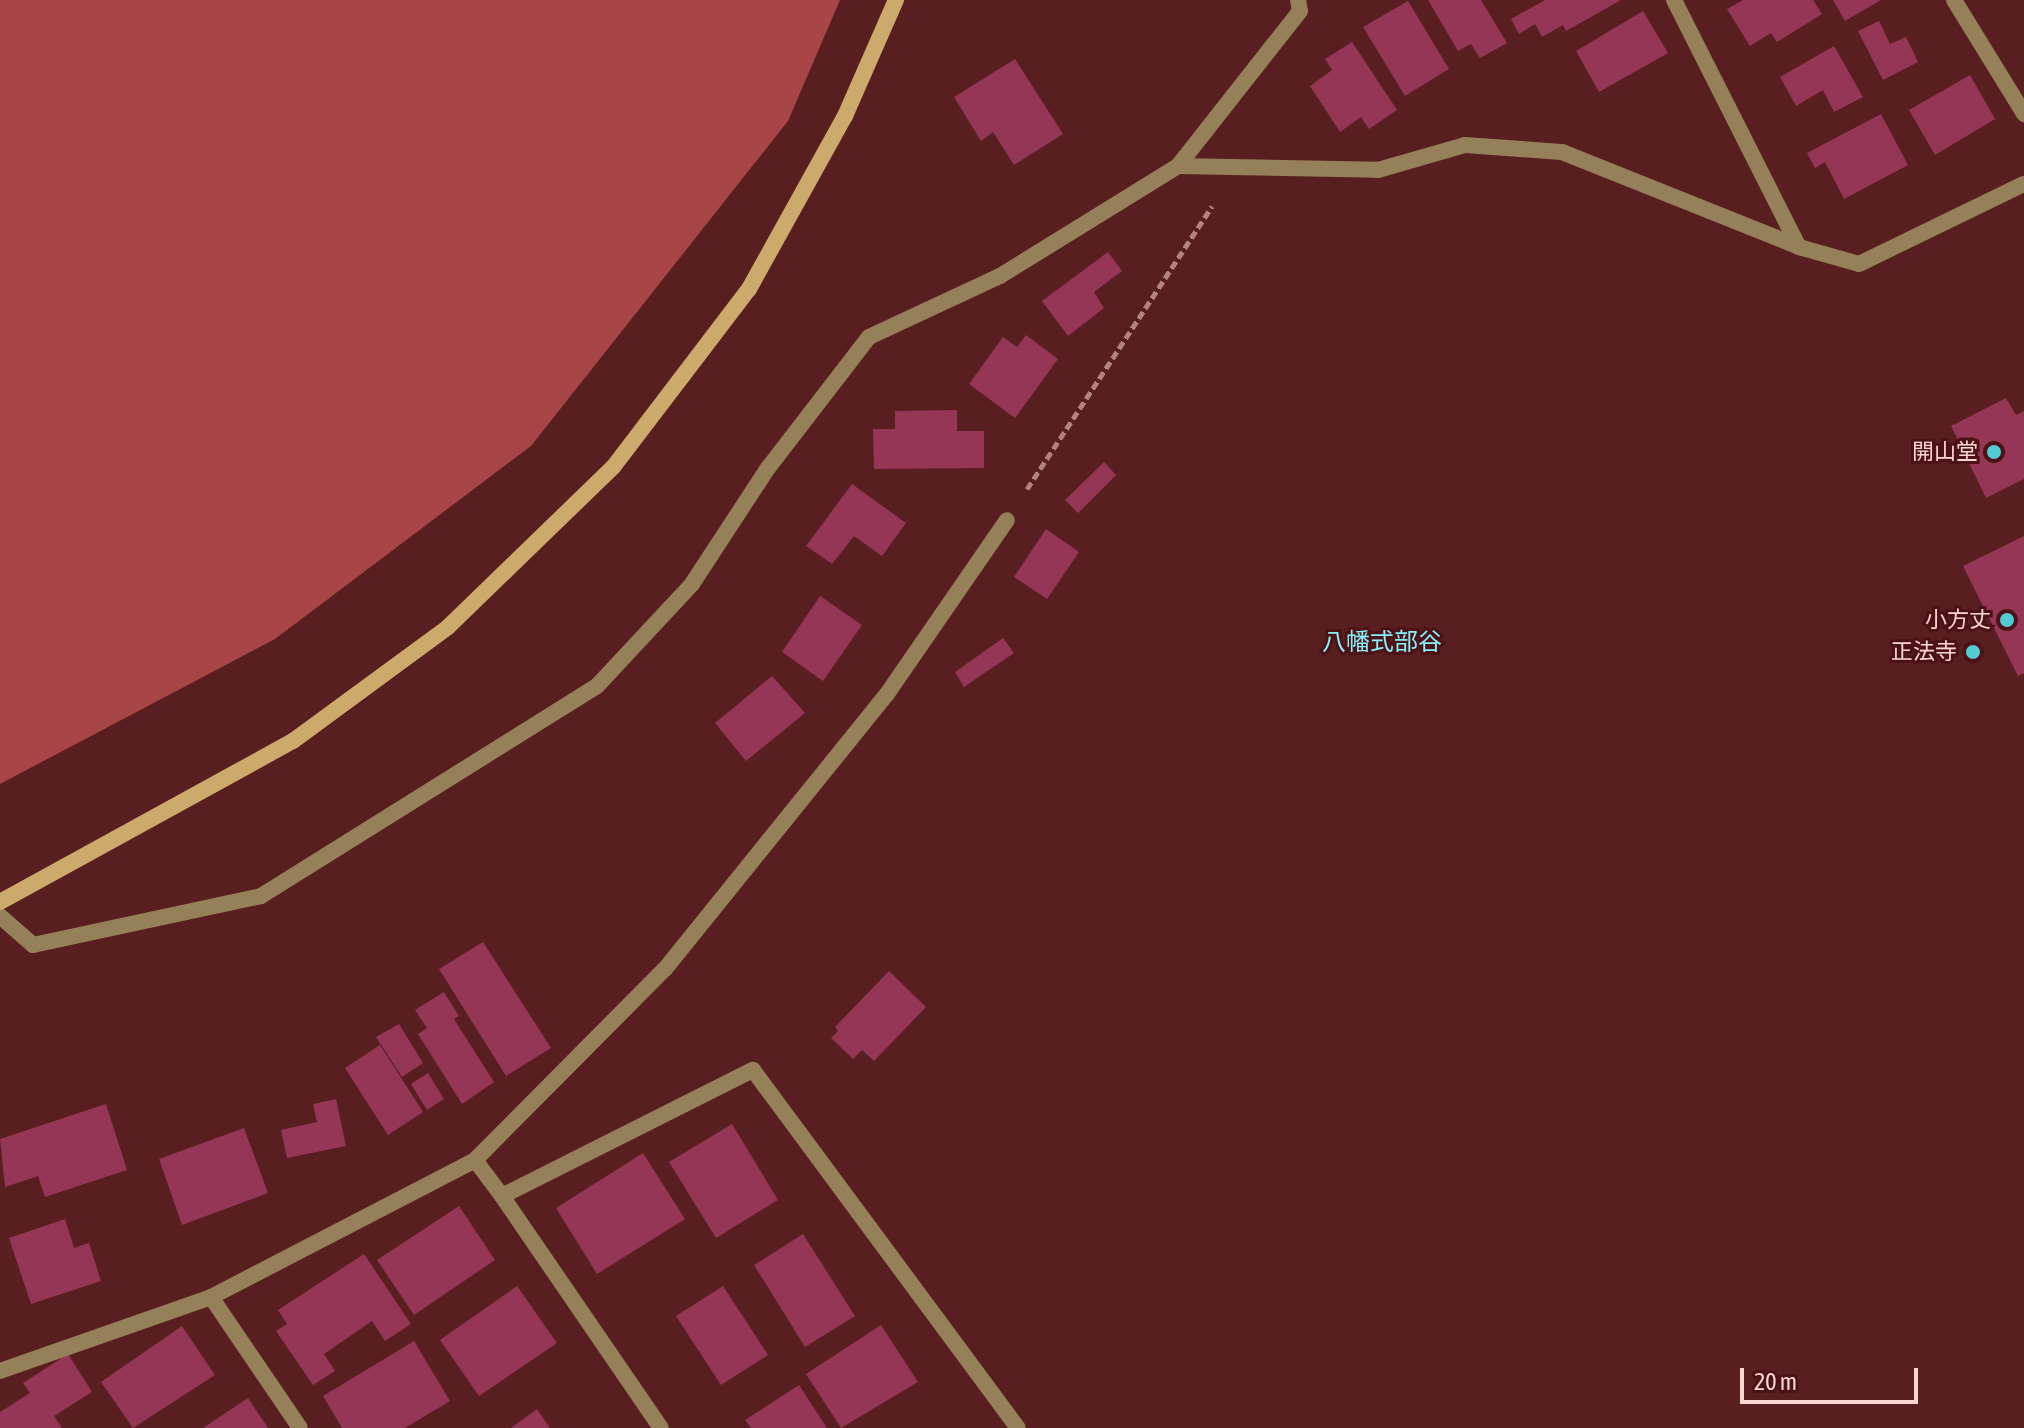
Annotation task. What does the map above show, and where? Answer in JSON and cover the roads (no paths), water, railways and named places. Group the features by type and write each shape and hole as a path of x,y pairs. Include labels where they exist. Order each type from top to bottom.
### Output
{"street":[{"path":"0,902 293,741 448,627 614,466 749,289 845,116 896,0"},
{"path":"0,916 33,945 261,896 597,686 692,584 768,468 869,337 1000,276 1178,166 1300,11 1298,0"},
{"path":"1674,0 1799,247"},
{"path":"1954,0 2024,114"},
{"path":"1178,166 1378,170 1465,145 1562,152 1799,247 1859,264 2024,184"},
{"path":"0,1371 211,1297 475,1160 665,969 887,694 1007,520"},
{"path":"502,1196 753,1070 1018,1428"},
{"path":"475,1160 661,1428"},
{"path":"211,1297 300,1428"}],"place":[{"name":"開山堂","path":"1994,452"},
{"name":"小方丈","path":"2007,620"},
{"name":"正法寺","path":"1973,652"}],"district":[{"name":"八幡式部谷","path":"1382,642"}]}
